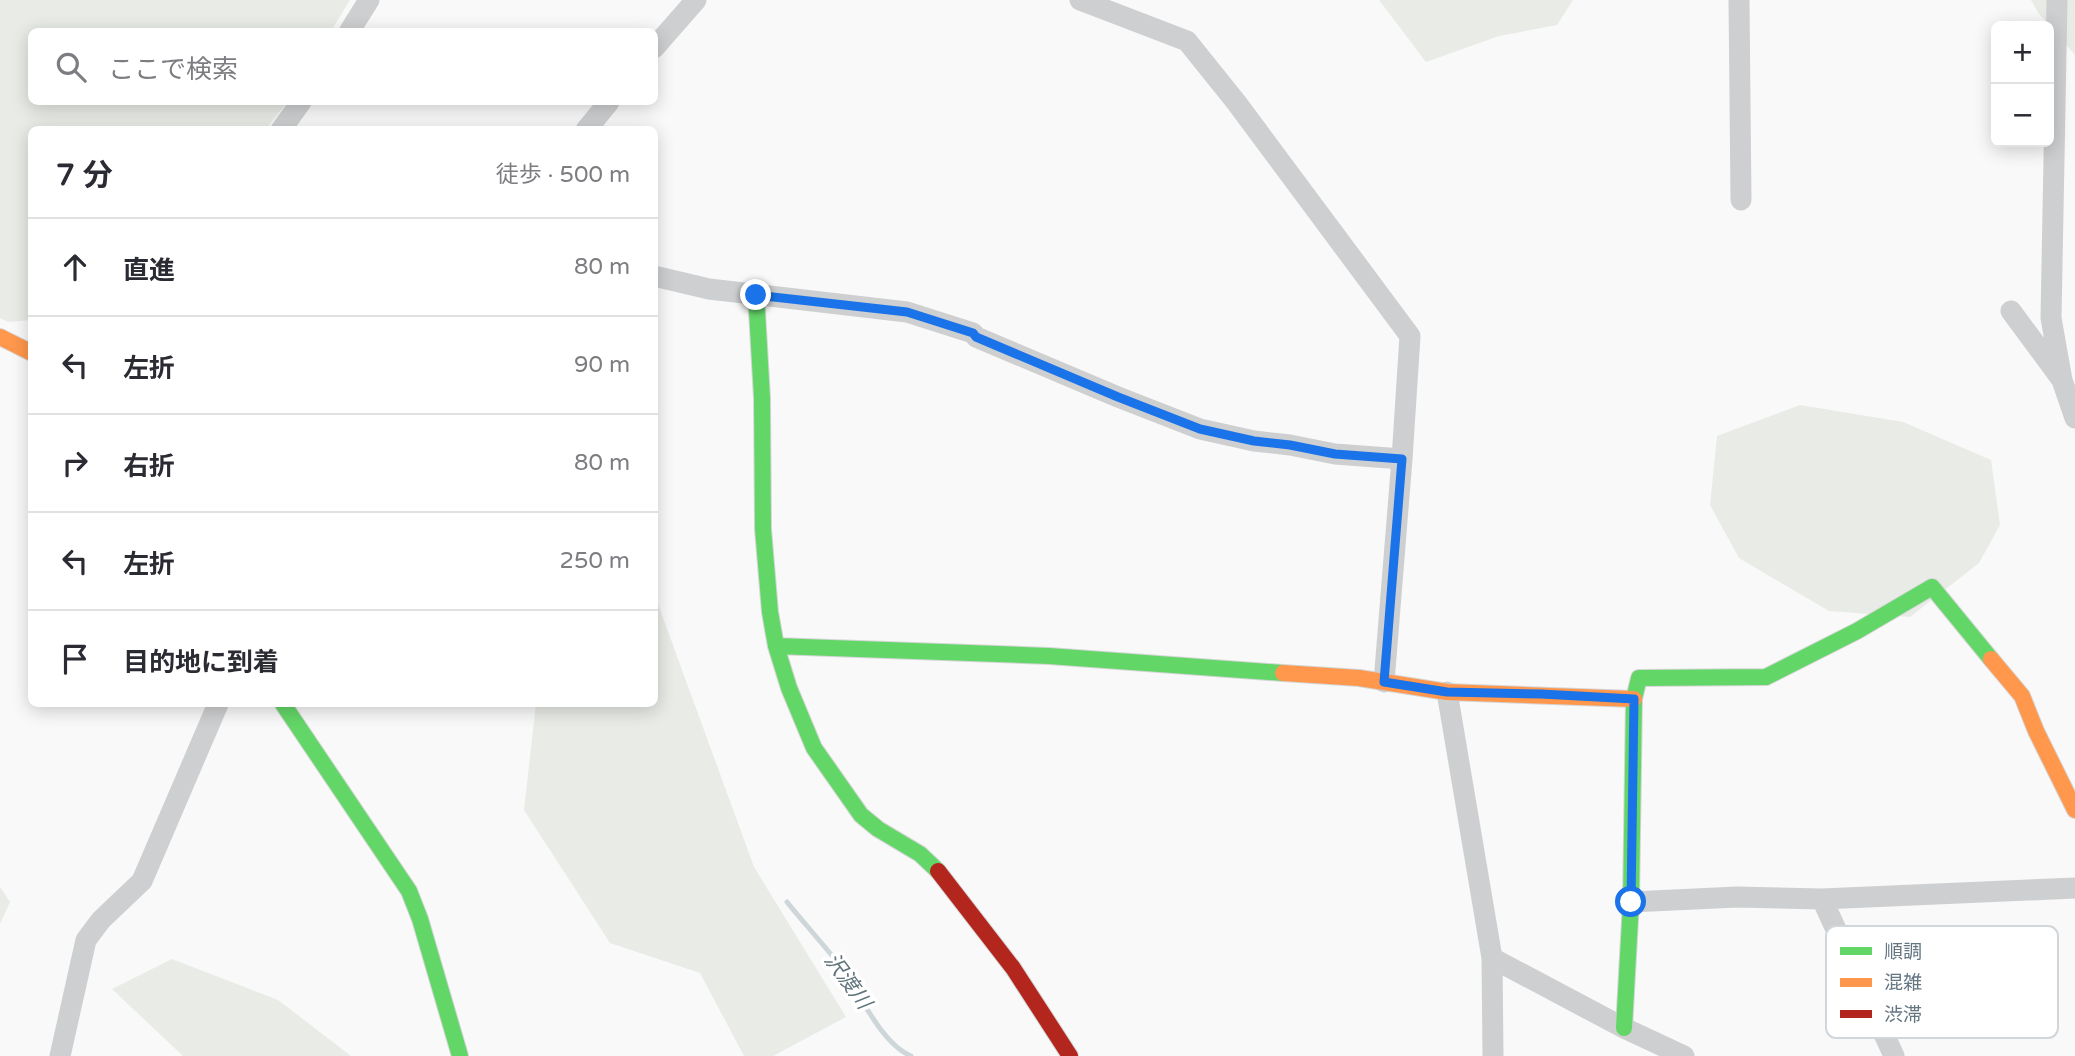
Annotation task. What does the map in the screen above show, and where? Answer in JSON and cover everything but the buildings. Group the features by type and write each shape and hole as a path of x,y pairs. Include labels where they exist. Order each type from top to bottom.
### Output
{"street":[{"path":"352,28 369,0"},
{"path":"658,43 695,0"},
{"path":"1080,0 1187,41 1236,102 1410,336 1384,682"},
{"path":"1738,0 1741,200"},
{"path":"2057,0 2051,318 2062,380 2075,418"},
{"path":"284,126 299,105"},
{"path":"589,126 607,105"},
{"path":"658,277 709,289 907,312 973,333 976,337 1200,429 1335,454 1402,459"},
{"path":"756,295 762,398 763,529 770,612 776,646 789,688 814,748 861,815 920,855 937,870 1013,968 1070,1056"},
{"path":"2011,311 2062,380"},
{"path":"0,337 28,351"},
{"path":"1624,1028 1631,902 1634,699 1639,678 1766,677 1857,631 1932,587 2022,696 2075,810"},
{"path":"776,646 1049,656 1264,669 1447,692 1634,699"},
{"path":"1447,692 1492,958 1493,1056"},
{"path":"60,1056 86,940 101,920 142,881 217,707"},
{"path":"285,707 409,891 421,919 460,1056"},
{"path":"1631,902 1737,897 1822,900 2075,888"},
{"path":"1822,900 1834,926"},
{"path":"1492,958 1624,1028 1684,1056"},
{"path":"1886,1038 1894,1056"}],"shaded area":[{"path":"0,0 350,0 333,28 28,28 28,105 285,105 268,126 28,126 28,320 8,322 0,318"},
{"path":"1379,0 1573,0 1557,25 1499,36 1426,62"},
{"path":"2031,0 2075,0 2075,55 2054,31 2054,21 2045,21"},
{"path":"1800,405 1903,422 1991,460 2000,525 1979,563 1910,617 1829,611 1739,558 1710,505 1717,436"},
{"path":"658,604 754,867 846,1017 773,1056 744,1056 700,973 610,943 524,810 536,707 658,707"},
{"path":"0,887 10,902 0,924"},
{"path":"172,959 278,1000 351,1056 183,1056 112,989"}],"waterway":[{"name":"沢渡川","path":"787,902 839,964 889,1040 911,1056"}],"traffic: fast":[{"path":"756,294 762,398 763,529 770,612 776,646 789,688 814,748 861,815 878,829 920,854 938,871"},
{"path":"1624,1028 1631,902 1634,699 1639,678 1766,677 1857,631 1932,587 1991,659"},
{"path":"776,646 1049,656 1283,673"},
{"path":"285,707 409,891 420,919 460,1056"}],"traffic: slow":[{"path":"0,337 28,351"},
{"path":"1991,659 2022,696 2075,810"},
{"path":"1283,673 1359,678 1447,692 1634,699"}],"traffic: jam":[{"path":"938,871 1013,968 1070,1056"}],"route":[{"path":"756,295 907,312 973,333 976,337 1200,429 1335,454 1402,459 1384,682 1447,692 1634,699 1631,902"}]}
